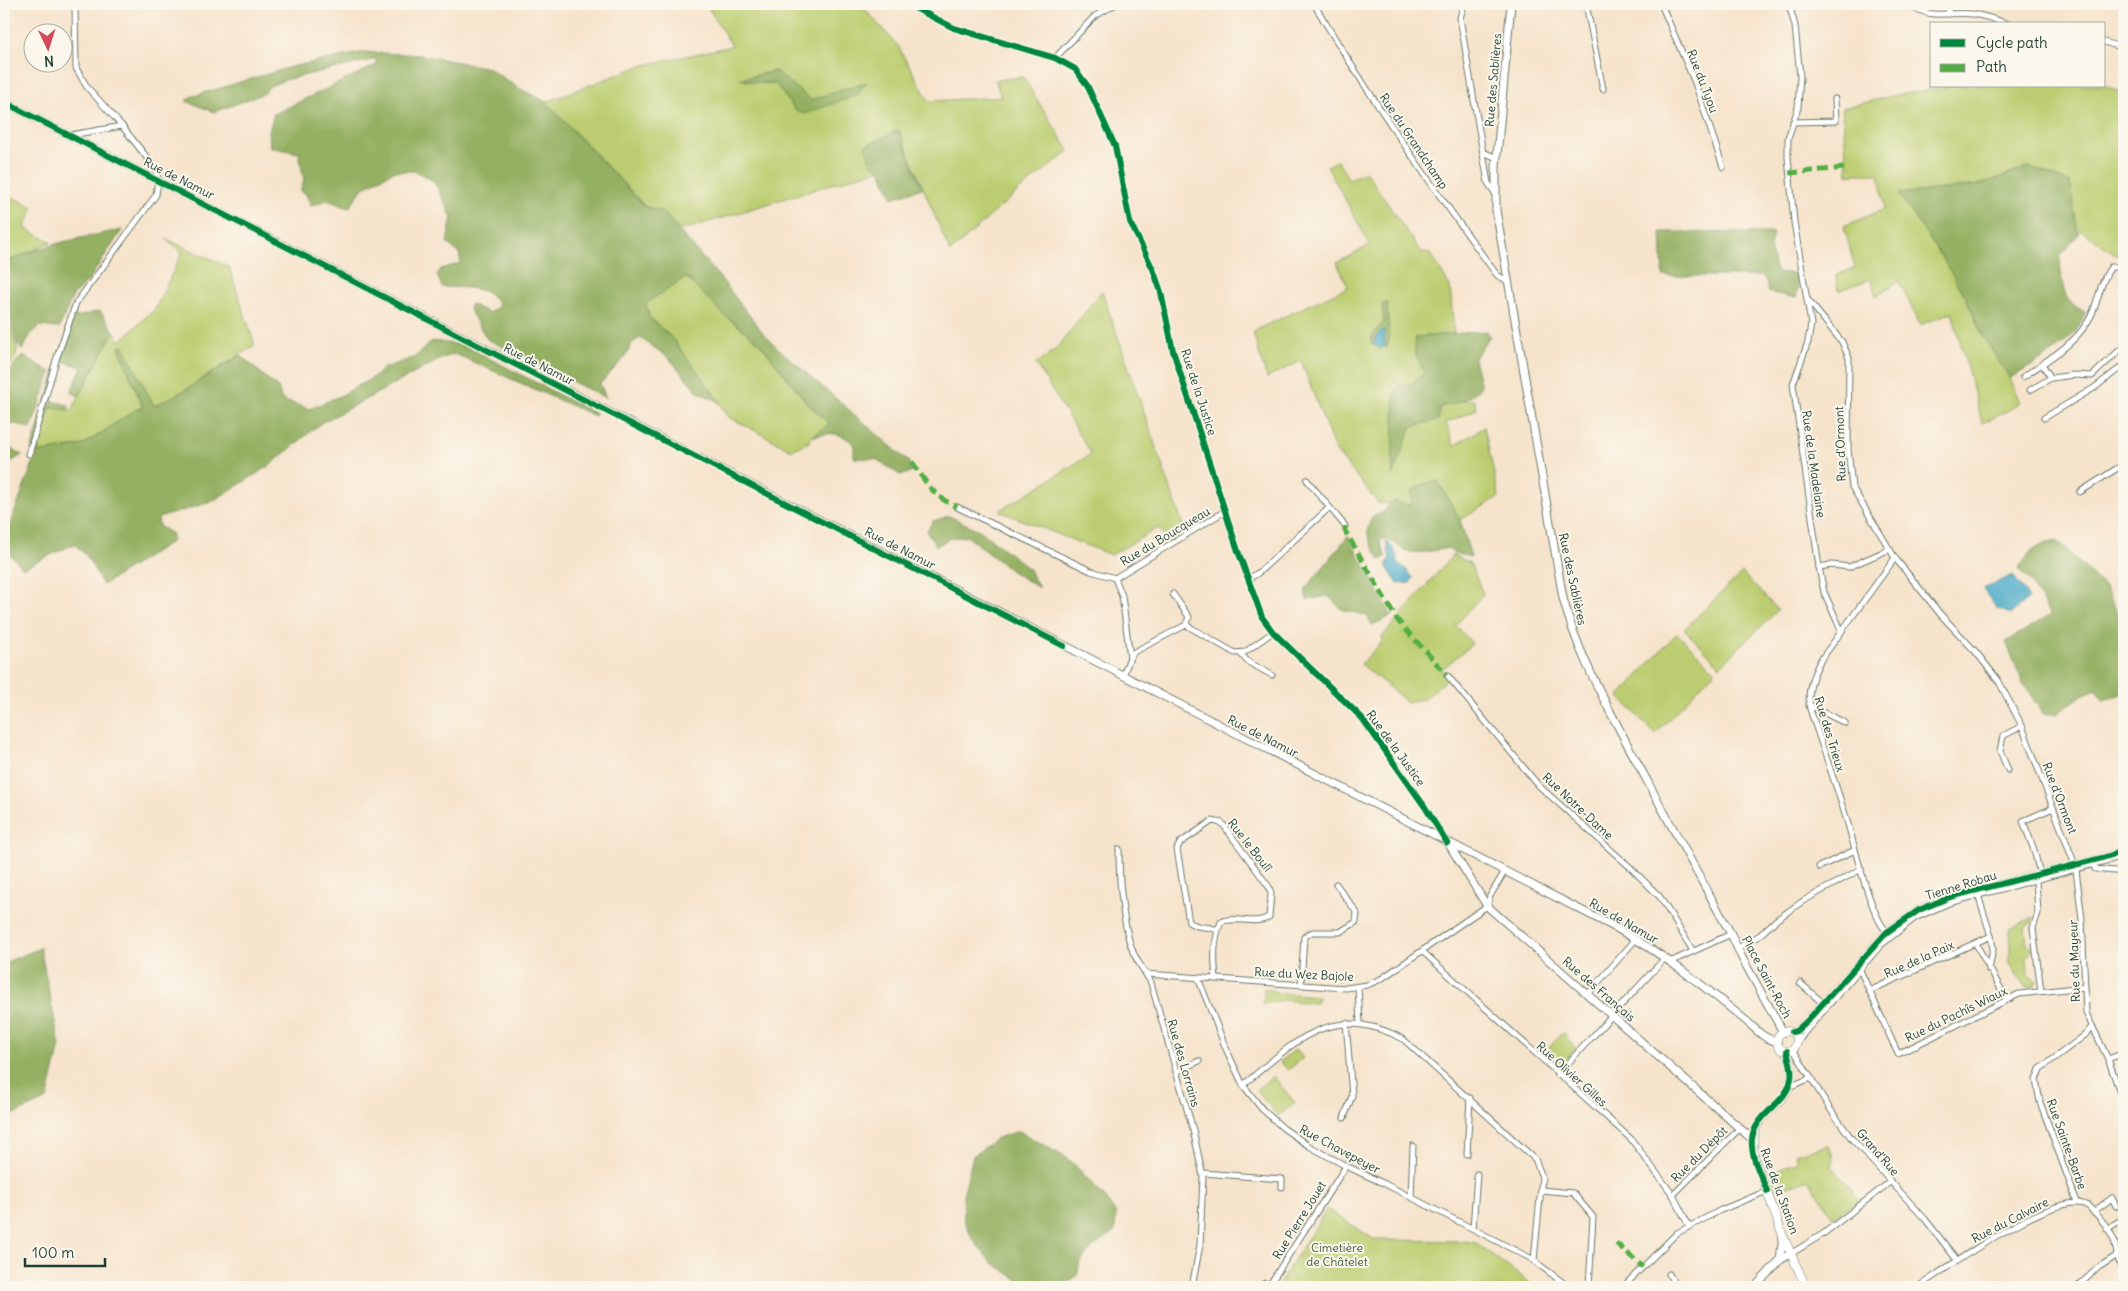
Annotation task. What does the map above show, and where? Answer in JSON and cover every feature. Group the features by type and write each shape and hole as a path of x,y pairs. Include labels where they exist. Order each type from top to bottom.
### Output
{"main road":[{"name":"Rue des Sablières","path":"1510,4 1496,168 1496,210 1563,598 1580,652 1731,934"},
{"name":"Rue de Namur","path":"4,102 1636,939 1668,960 1764,1036 1777,1041"},
{"name":"Rue des Français","path":"1448,843 1487,906 1752,1139"},
{"name":"Tienne Robau","path":"1788,1032 1800,1029 1887,932 1911,915 1938,901 2075,868 2124,851"},
{"name":"Place Saint-Roch","path":"1731,934 1788,1032"},
{"path":"1789,1087 1796,1037 1788,1032 1779,1035 1777,1041 1779,1047 1793,1048"},
{"name":"Rue de la Station","path":"1789,1087 1760,1121 1752,1139 1755,1159 1783,1236 1794,1253 1806,1287"},
{"path":"1780,1260 1783,1236"},
{"path":"1755,1287 1780,1260 1794,1253"}],"street":[{"path":"29,454 57,357 76,303 156,195 158,180 156,169 122,126 87,87 76,68 75,4"},
{"name":"Rue de la Justice","path":"910,4 954,28 1055,58 1076,69 1087,85 1115,146 1130,222 1153,269 1161,292 1173,351 1262,617 1273,632 1362,718 1448,843"},
{"path":"1055,58 1095,16 1116,4"},
{"name":"Rue du Grandchamp","path":"1314,4 1341,48 1447,207 1497,275 1507,281"},
{"name":"Rue des Sablières","path":"1464,4 1460,18 1488,183 1496,194"},
{"path":"1586,4 1603,89"},
{"name":"Rue du Tyou","path":"1661,4 1695,83 1723,167"},
{"name":"Rue d'Ormont","path":"1790,4 1795,26 1800,76 1798,108 1788,138 1794,222 1808,300 1842,342 1849,358 1848,449 1852,487 1895,558 1941,615 1975,650 1992,672 2022,726 2075,868"},
{"path":"1909,4 1918,11 1933,16 1975,14 2001,22"},
{"path":"1948,14 1949,4"},
{"path":"2106,43 2124,48"},
{"path":"1793,122 1836,121 1835,99"},
{"path":"70,135 122,126"},
{"path":"1483,152 1497,158"},
{"path":"1485,166 1496,168"},
{"path":"2022,377 2063,349 2081,332 2091,316 2105,274 2111,267 2124,267"},
{"name":"Rue de la Madelaine","path":"1808,300 1811,324 1808,342 1793,384 1819,567 1824,592 1841,630"},
{"path":"2030,390 2050,378 2074,375 2092,376 2124,346"},
{"path":"2042,364 2050,378"},
{"path":"2044,418 2094,388 2124,366"},
{"path":"2080,492 2124,464"},
{"path":"1307,480 1345,526"},
{"path":"957,507 1091,570 1115,578 1122,596 1130,657"},
{"path":"1248,579 1258,573 1329,508"},
{"name":"Rue du Boucqueau","path":"1115,578 1225,511"},
{"path":"1819,567 1832,565 1849,567 1890,549"},
{"name":"Rue des Trieux","path":"1887,932 1880,925 1861,869 1809,706 1808,693 1812,676 1820,661 1895,558"},
{"path":"1123,676 1130,657 1134,652 1186,624 1188,617 1173,594"},
{"path":"1186,624 1234,653 1245,652 1273,632"},
{"path":"1240,653 1248,662 1272,675"},
{"name":"Rue Notre-Dame","path":"1447,675 1540,786 1630,867 1660,897 1693,952"},
{"path":"1809,706 1845,723"},
{"path":"2008,770 2000,752 2003,736 2022,726"},
{"path":"2040,991 2033,928 2038,913 2038,877 2034,850 2022,821 2053,808"},
{"name":"Rue le Boulî","path":"1217,821 1222,823 1228,830 1269,887 1271,894 1268,917 1262,921 1227,919 1221,922 1217,930 1212,927 1192,925 1188,922 1177,849 1180,843 1212,822 1217,821"},
{"name":"Rue des Lorrains","path":"1118,848 1120,887 1130,943 1140,967 1146,974 1176,1072 1202,1173 1200,1245 1192,1287"},
{"path":"1818,867 1855,850"},
{"name":"Tienne Robau","path":"2075,868 2094,865 2124,856"},
{"path":"2094,865 2095,869 2124,872"},
{"name":"Rue du Mayeur","path":"2075,868 2081,905 2086,1012 2108,1059 2124,1103"},
{"path":"1738,948 1760,935 1776,920 1803,901 1861,869"},
{"name":"Rue du Wez Bajole","path":"1146,974 1358,987 1381,979 1423,952 1487,906 1490,896 1505,871"},
{"name":"Tienne Robau","path":"1793,1048 1881,945 1907,923 1935,908 2038,877"},
{"path":"1301,985 1304,937 1312,932 1340,932 1356,922 1357,913 1336,884"},
{"path":"1978,895 1991,936 1993,949 1989,970"},
{"path":"1216,979 1213,956 1217,930"},
{"path":"1557,1075 1611,1015 1668,960 1693,952 1731,934"},
{"name":"Rue de la Paix","path":"1869,991 1991,936"},
{"path":"1588,994 1636,939"},
{"path":"1976,944 2007,1000"},
{"name":"Rue Olivier Gilles","path":"1423,952 1630,1139 1673,1195 1689,1226"},
{"name":"Rue du Pachîs Wiaux","path":"1860,970 1898,1054 2019,994 2085,987"},
{"name":"Rue Chavepeyer","path":"1198,978 1226,1051 1243,1085 1262,1109 1283,1128 1309,1146 1346,1166 1534,1260 1569,1287"},
{"path":"1800,983 1824,1004"},
{"path":"1358,987 1360,1024"},
{"path":"1243,1085 1286,1049 1305,1036 1324,1028 1346,1023 1360,1024 1383,1029 1403,1039 1530,1154 1540,1169 1541,1190 1534,1260"},
{"path":"1344,1118 1352,1096 1346,1023"},
{"name":"Rue Sainte-Barbe","path":"2077,1202 2040,1102 2036,1080 2040,1069 2072,1046 2092,1027"},
{"name":"Grand'Rue","path":"1793,1048 1852,1139 1925,1219 1957,1260"},
{"path":"2108,1059 2124,1053"},
{"path":"1176,1072 1200,1061"},
{"path":"1789,1087 1811,1078"},
{"path":"1467,1154 1470,1098"},
{"name":"Rue du Dépôt","path":"1673,1195 1740,1128"},
{"path":"1411,1197 1413,1146"},
{"name":"Rue Pierre Jouet","path":"1272,1286 1346,1166"},
{"path":"1202,1173 1282,1178 1282,1187"},
{"path":"1472,1228 1477,1174"},
{"path":"1794,1253 1824,1234 1890,1182"},
{"path":"1541,1190 1572,1193 1594,1217 1589,1287"},
{"path":"1623,1287 1677,1233 1721,1210 1767,1191"},
{"path":"2093,1212 2112,1198 2116,1206"},
{"path":"2077,1202 2084,1203 2107,1229 2115,1242 2116,1256 2124,1273"},
{"name":"Rue du Calvaire","path":"1918,1287 1970,1252 2033,1217 2056,1207 2077,1202"},
{"path":"2107,1229 2124,1218"},
{"path":"2077,1287 2099,1267 2116,1256"},
{"path":"1669,1274 1676,1287"},
{"path":"1259,1287 1263,1283 1272,1286"}],"green space":[{"path":"706,4 860,4 898,46 929,101 1001,97 995,80 1023,77 1069,151 1015,194 950,252 899,130 880,169 683,230 678,229 662,211 646,207 546,102 640,66 732,46","holes":["775,71 811,100 866,83 795,110 776,84 754,83 740,79"]},
{"path":"364,52 421,55 489,68 517,87 546,102 645,207 662,211 721,279 763,333 908,461 914,472 900,475 876,459 854,458 854,445 839,435 828,434 810,437 830,424 809,405 758,341 723,314 686,277 646,303 649,317 673,339 720,402 698,392 668,357 640,338 632,343 626,356 600,384 606,398 487,339 469,309 471,304 489,313 499,306 490,294 475,289 442,287 437,275 441,269 461,263 459,253 447,243 452,217 434,181 415,171 394,171 363,188 349,208 327,200 311,206 306,194 300,191 304,181 299,153 270,147 269,131 274,114 376,65 377,59 284,80 268,87 265,93 214,112 186,101 190,97 291,67"},
{"path":"775,71 811,100 867,82 857,95 804,114 795,110 776,84 739,79"},
{"path":"2106,86 2124,93 2124,260 2081,230 2078,235 2070,183 2029,167 1979,185 1900,194 1966,297 1982,335 2010,378 2020,403 1982,423 1952,312 1920,325 1899,281 1876,296 1871,279 1838,291 1836,275 1855,268 1844,226 1885,209 1879,174 1848,174 1842,108 1896,95 1943,88 2106,88"},
{"path":"899,130 922,188 893,198 880,169 871,164 865,146"},
{"path":"1338,160 1348,179 1366,172 1420,251 1430,254 1450,286 1454,334 1416,337 1415,352 1425,373 1412,384 1399,385 1404,444 1411,427 1422,422 1438,409 1455,402 1474,400 1477,409 1446,423 1454,446 1484,427 1499,497 1460,520 1438,481 1411,507 1395,501 1388,504 1378,503 1335,450 1301,361 1267,378 1253,333 1348,287 1337,263 1370,245 1327,166"},
{"path":"2029,167 2070,183 2078,235 2060,257 2061,275 2063,288 2068,299 2085,312 2081,323 2065,342 2043,359 2010,378 1982,335 1966,297 1899,194 1979,185"},
{"path":"4,193 33,207 25,228 51,242 4,263"},
{"path":"122,230 88,281 73,296 59,328 40,326 31,334 22,350 18,345 10,314 4,311 4,264 47,247"},
{"path":"1661,232 1773,233 1770,248 1776,272 1795,274 1798,288 1796,298 1768,292 1766,281 1762,276 1663,276"},
{"path":"166,239 229,267 255,345 187,389 154,406 122,345 119,347 143,408 137,409 83,445 37,453 50,408 72,410 114,331 120,341 155,309 182,253"},
{"path":"686,277 723,314 758,341 809,405 830,424 810,437 809,442 792,450 729,417 673,339 649,317 646,303"},
{"path":"1102,291 1185,531 1171,542 1158,528 1111,555 999,511 1091,454 1036,364 1056,349"},
{"path":"1387,303 1389,339 1387,349 1384,344 1384,330 1377,335 1373,345 1371,344 1372,335 1384,322 1382,304"},
{"path":"100,311 114,331 79,396 71,392 82,367 62,361 52,401 69,405 68,410 50,408 37,453 83,445 137,409 143,408 119,347 123,345 154,406 187,389 240,355 278,388 282,400 310,409 344,394 377,375 382,369 415,357 432,341 463,345 597,414 595,416 455,354 443,358 321,423 268,467 211,502 158,518 159,526 172,534 172,541 103,585 86,555 74,544 23,568 4,548 4,532 8,530 36,455 31,451 59,357 75,314 77,317"},
{"path":"4,314 8,315 17,348 16,356 4,375"},
{"path":"1487,331 1490,336 1474,359 1481,386 1468,397 1440,407 1438,420 1411,427 1392,478 1395,392 1399,385 1412,384 1424,373 1415,352 1416,337"},
{"path":"23,356 51,372 31,429 16,424 4,425 4,380 16,362"},
{"path":"4,445 22,455 4,466"},
{"path":"1438,481 1460,520 1471,557 1453,553 1448,548 1427,552 1411,552 1404,550 1390,540 1381,539 1380,542 1386,557 1380,560 1368,536 1372,518 1395,501 1411,506 1412,491 1423,484"},
{"path":"949,516 981,531 1028,568 1039,588 1013,572 967,536 951,538 936,546 927,531 933,521"},
{"path":"1348,536 1392,616 1372,625 1367,616 1341,609 1328,596 1307,600 1305,590"},
{"path":"2057,541 2105,587 2116,611 2124,630 2124,693 2104,700 2096,689 2082,695 2057,714 2043,714 2023,683 2006,642 2050,615 2030,581 2019,569 2034,549"},
{"path":"1453,555 1470,563 1483,594 1456,625 1472,644 1442,669 1447,679 1424,699 1407,702 1361,664 1383,641 1382,637"},
{"path":"1742,573 1778,610 1720,666 1684,629"},
{"path":"1677,633 1715,671 1655,734 1619,696"},
{"path":"2034,917 2033,923 2025,927 2027,944 2033,949 2027,957 2028,975 2037,981 2034,986 2025,987 2008,961 2011,948 2010,928"},
{"path":"40,948 60,1046 47,1099 4,1119 4,963"},
{"path":"1264,988 1280,993 1318,996 1316,1003 1283,1000 1263,1004"},
{"path":"1563,1032 1567,1036 1566,1039 1576,1048 1557,1070 1542,1056"},
{"path":"1296,1049 1303,1058 1288,1070 1280,1062"},
{"path":"1273,1076 1295,1103 1278,1116 1256,1090"},
{"path":"1019,1131 1070,1160 1104,1196 1116,1214 1115,1231 1091,1249 1083,1258 1075,1278 1058,1287 1029,1287 990,1261 972,1238 964,1220 963,1195 973,1156 997,1138"},
{"path":"1828,1145 1833,1157 1831,1165 1860,1200 1833,1217 1808,1179 1783,1189 1780,1185 1773,1189 1767,1173 1797,1162 1795,1154"},
{"name":"Cimetière de Châtelet","path":"1327,1209 1375,1240 1465,1241 1476,1243 1535,1287 1285,1287 1279,1284"}],"water":[{"path":"1384,329 1385,346 1381,349 1373,345 1377,335"},
{"path":"1386,542 1395,551 1399,564 1413,578 1410,583 1398,584 1386,566 1390,557"},
{"path":"2013,575 2029,598 2011,614 1997,609 1983,589"}],"marked path":[{"path":"1789,173 1845,168"},
{"path":"912,462 926,483 942,498 957,507"},
{"path":"1345,526 1345,531 1398,621 1447,675"},
{"path":"1616,1243 1643,1267"}],"cycle path":[{"path":"911,4 915,8 954,28 1055,58 1075,69 1087,85 1115,146 1130,222 1153,269 1161,292 1173,351 1238,551 1262,617 1273,632 1362,718 1425,807 1447,843"},
{"path":"4,102 1064,646"},
{"path":"1792,1032 1796,1031 1807,1021 1887,932 1919,910 1950,897 2124,851"},
{"path":"1767,1191 1754,1159 1752,1139 1754,1130 1759,1122 1789,1087 1792,1071 1787,1051"}]}
